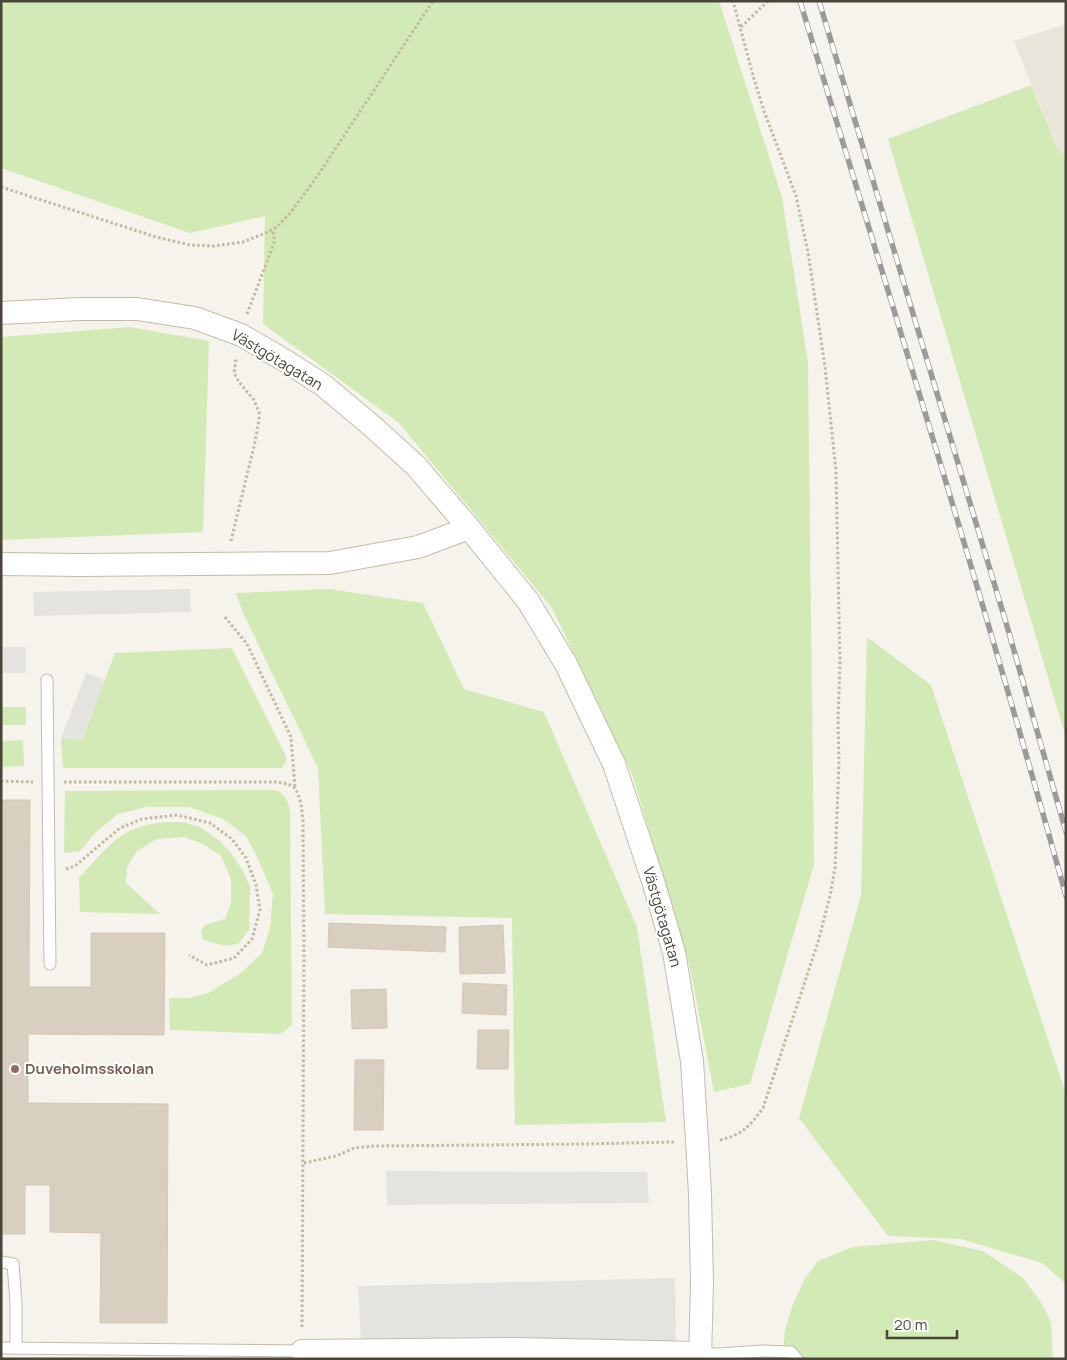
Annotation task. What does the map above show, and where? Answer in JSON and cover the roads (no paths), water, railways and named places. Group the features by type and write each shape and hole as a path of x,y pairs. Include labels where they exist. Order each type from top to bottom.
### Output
{"street":[{"name":"Västgötagatan","path":"1,313 80,309 137,309 195,318 242,335 323,385 416,466 528,601 566,664 614,764 653,881 674,952 692,1061 700,1194 702,1283 700,1356"},
{"path":"1,564 330,562 418,547 469,528"},
{"path":"302,1351 518,1349 700,1356"}],"lane":[{"path":"47,680 50,964"},
{"path":"1,1262 13,1264 16,1304 16,1348"},
{"path":"1,1348 302,1351"},
{"path":"700,1356 762,1351 791,1352 797,1359"}],"railway":[{"path":"800,1 969,560 1066,896"},
{"path":"819,1 1007,626 1066,832"}],"place":[{"name":"Duveholmsskolan","path":"15,1069"}]}
